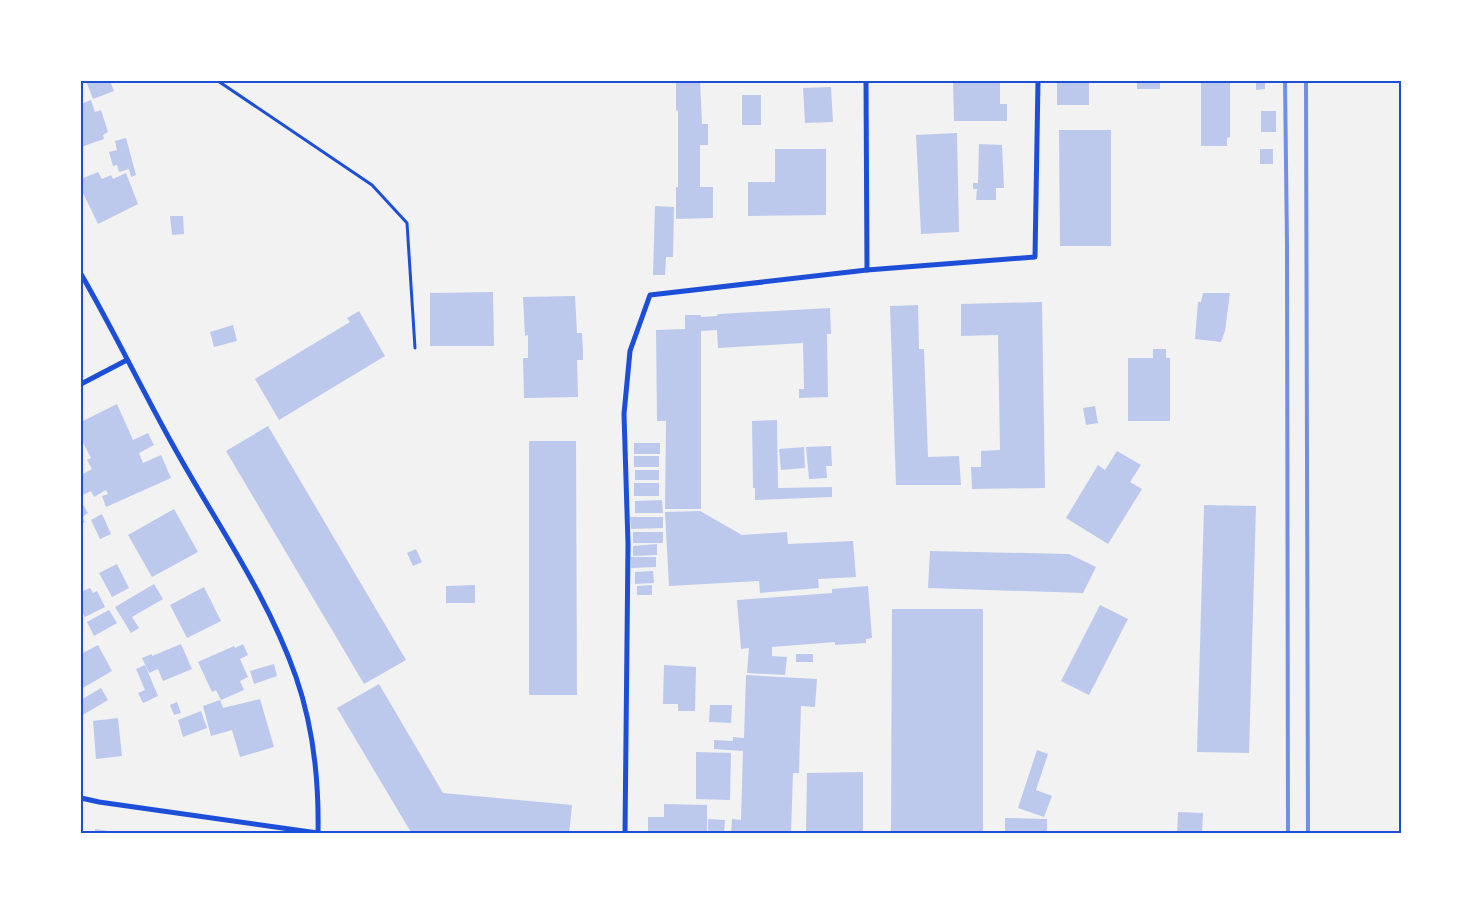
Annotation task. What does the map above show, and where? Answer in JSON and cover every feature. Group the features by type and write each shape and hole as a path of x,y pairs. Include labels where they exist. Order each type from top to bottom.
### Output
{"street":[{"path":"866,81 866,270"},
{"path":"625,834 628,544 624,414 630,350 650,295 866,270 1035,257 1038,81"},
{"path":"81,274 174,448 272,618 296,677 308,720 322,833 81,798"},
{"path":"81,384 127,360"}],"path":[{"path":"218,81 372,185 407,223 415,348"}],"building":[{"path":"86,81 110,81 114,91 93,99"},
{"path":"676,81 700,81 702,124 708,124 708,145 700,145 700,187 713,187 713,218 676,219 678,110 676,111"},
{"path":"953,81 1000,81 1000,104 1007,104 1007,121 954,121"},
{"path":"1057,81 1089,81 1089,105 1057,105"},
{"path":"1137,81 1160,81 1160,89 1137,89"},
{"path":"1201,81 1230,81 1230,137 1227,138 1227,146 1201,146"},
{"path":"1256,81 1265,81 1265,89 1256,90"},
{"path":"831,87 833,122 805,123 803,88"},
{"path":"742,95 761,95 761,125 742,125"},
{"path":"91,100 95,112 101,110 108,132 103,135 104,139 81,147 81,104"},
{"path":"1261,111 1276,111 1276,132 1261,132"},
{"path":"1059,130 1111,130 1111,246 1060,246"},
{"path":"957,133 959,232 921,234 916,135"},
{"path":"126,138 136,175 131,177 129,169 119,172 117,165 113,166 109,152 117,150 115,141"},
{"path":"979,144 1002,145 1004,188 996,188 996,200 976,200 977,189 973,189 973,183 978,183"},
{"path":"775,149 826,149 826,215 748,216 748,182 775,182"},
{"path":"1260,149 1273,149 1273,164 1260,164"},
{"path":"98,172 102,179 111,175 113,179 126,173 138,204 98,224 81,189 81,179"},
{"path":"655,206 674,207 673,257 666,257 665,275 653,275"},
{"path":"170,216 183,216 184,234 172,235"},
{"path":"493,292 494,346 430,346 430,293"},
{"path":"1203,293 1230,293 1225,331 1221,342 1195,339 1198,302 1201,302"},
{"path":"575,296 577,333 582,333 583,352 583,360 577,360 578,397 524,398 523,358 528,358 528,335 525,336 523,297"},
{"path":"1042,302 1045,488 972,489 971,467 981,467 981,451 1000,450 998,335 961,336 961,304"},
{"path":"918,305 919,349 924,349 928,457 959,456 961,485 896,485 890,306"},
{"path":"830,308 831,334 827,334 828,397 799,398 799,389 804,389 803,343 718,348 717,330 701,331 701,509 665,509 666,421 657,421 656,330 685,329 685,315 701,315 701,317 717,316 718,314"},
{"path":"359,311 385,356 279,420 255,379 350,322 347,318"},
{"path":"233,325 237,341 214,347 210,332"},
{"path":"1153,349 1166,349 1166,358 1170,358 1170,421 1128,421 1128,358 1153,358"},
{"path":"117,404 133,440 148,433 154,445 139,453 143,463 161,455 171,478 106,507 102,496 108,494 106,490 94,497 91,491 81,496 81,475 92,469 87,460 91,458 81,439 81,422"},
{"path":"1095,406 1098,423 1086,425 1083,408"},
{"path":"777,420 778,488 832,487 832,497 755,500 755,488 753,488 752,421"},
{"path":"268,426 406,660 364,684 226,451"},
{"path":"529,441 576,441 577,695 529,695"},
{"path":"634,443 660,443 660,454 634,454"},
{"path":"831,446 832,466 826,466 827,478 809,479 806,447"},
{"path":"804,447 805,468 781,470 779,449"},
{"path":"1117,451 1141,465 1130,482 1142,489 1108,544 1066,518 1098,465 1105,470"},
{"path":"634,456 659,456 659,467 634,467"},
{"path":"635,470 659,470 659,480 635,480"},
{"path":"634,483 659,483 659,496 634,496"},
{"path":"662,500 663,513 635,513 635,501"},
{"path":"81,501 88,513 82,517 85,522 81,524"},
{"path":"1204,505 1256,506 1249,753 1197,752"},
{"path":"174,509 198,552 152,577 128,535"},
{"path":"700,511 742,535 787,532 788,544 853,541 856,577 818,579 819,588 760,593 759,581 669,586 665,512"},
{"path":"102,514 111,534 100,539 91,520"},
{"path":"630,517 663,517 663,528 631,529"},
{"path":"633,532 663,532 663,543 633,543"},
{"path":"657,544 657,555 633,556 633,546"},
{"path":"416,549 422,562 413,566 407,553"},
{"path":"930,551 1069,554 1096,567 1083,593 928,588"},
{"path":"631,557 656,557 656,567 631,568"},
{"path":"117,564 129,588 112,597 99,573"},
{"path":"653,571 654,583 635,584 635,572"},
{"path":"154,584 163,599 132,617 139,628 131,633 115,607"},
{"path":"475,585 475,603 446,603 446,586"},
{"path":"652,585 652,595 637,595 637,586"},
{"path":"868,586 872,638 866,639 866,643 835,645 835,642 772,647 772,656 787,657 785,675 747,673 749,648 741,649 737,600 832,593 832,589"},
{"path":"204,587 221,621 187,638 170,605"},
{"path":"90,588 93,593 97,591 105,607 85,617 81,609 81,592"},
{"path":"1100,605 1128,619 1089,695 1061,681"},
{"path":"892,609 983,609 983,834 891,834"},
{"path":"109,610 117,623 94,636 87,622"},
{"path":"181,644 192,669 163,681 158,669 149,673 142,658"},
{"path":"243,644 248,655 240,659 248,677 240,681 244,690 221,700 216,690 212,692 198,662"},
{"path":"98,645 112,671 81,689 81,654"},
{"path":"796,654 813,654 813,662 796,662"},
{"path":"274,664 277,676 254,684 250,671"},
{"path":"145,665 158,696 143,703 138,693 145,690 136,669"},
{"path":"664,665 696,667 695,711 678,711 678,704 663,704"},
{"path":"746,675 817,679 815,707 801,706 799,773 793,773 791,834 731,834 732,819 741,820 743,751 714,749 714,740 733,741 733,737 744,738"},
{"path":"379,684 443,793 572,805 569,834 412,834 337,708"},
{"path":"101,688 108,700 81,716 81,700"},
{"path":"260,699 274,747 240,757 232,730 211,736 203,706 220,700 223,708"},
{"path":"177,702 181,713 174,715 170,705"},
{"path":"710,705 732,705 731,723 709,722"},
{"path":"201,711 207,728 183,737 178,720"},
{"path":"118,718 122,756 96,759 93,721"},
{"path":"1037,750 1048,754 1036,790 1052,796 1044,817 1018,808"},
{"path":"696,752 731,753 730,800 696,799"},
{"path":"863,772 863,834 806,834 807,773"},
{"path":"664,804 707,805 707,834 648,834 648,817 664,817"},
{"path":"1178,812 1203,813 1202,834 1177,834"},
{"path":"1005,818 1047,819 1047,834 1005,834"},
{"path":"708,819 725,820 724,834 708,834"},
{"path":"95,829 123,833 123,834 95,834"}],"railway":[{"path":"1285,81 1288,834"},
{"path":"1306,81 1308,834"}]}
